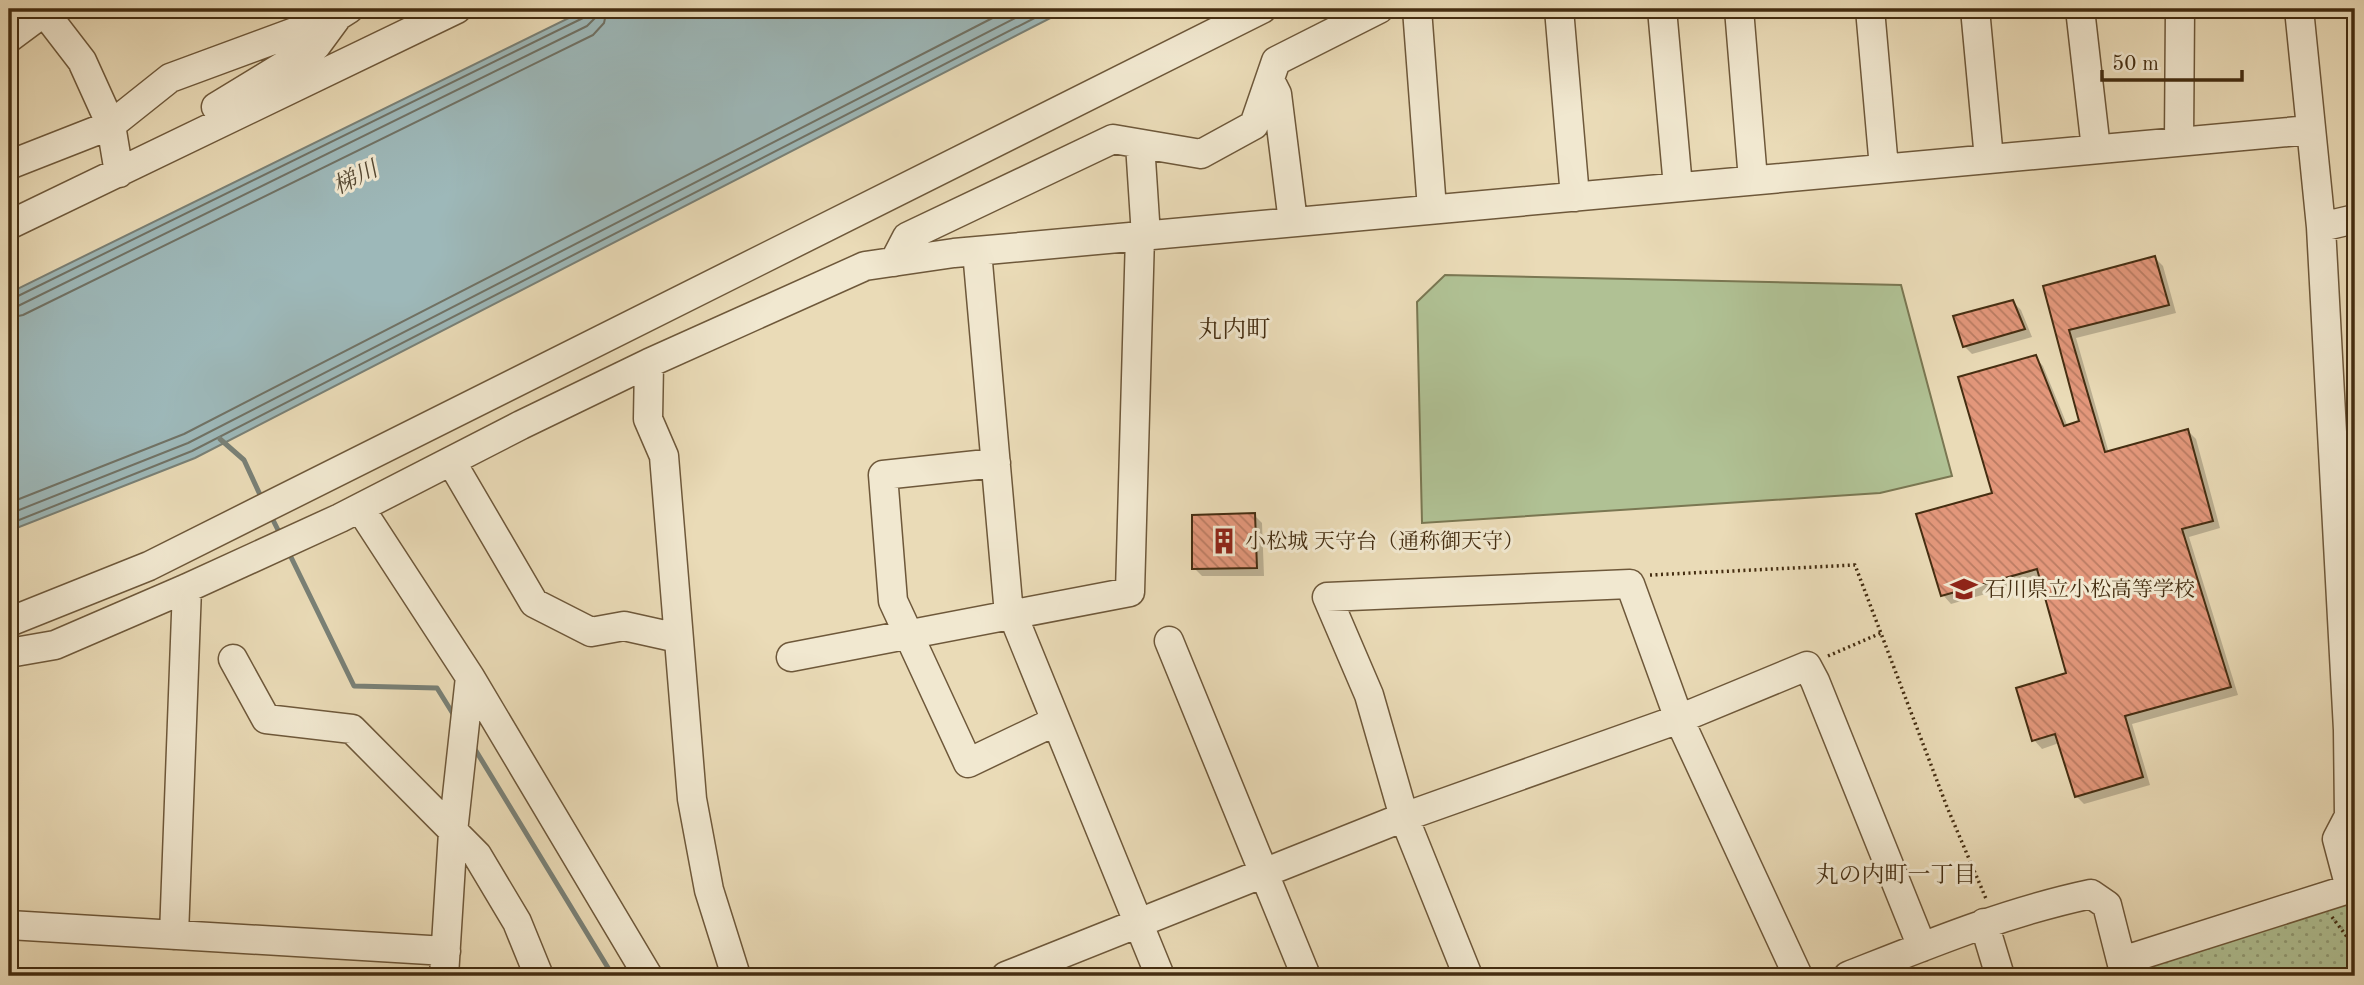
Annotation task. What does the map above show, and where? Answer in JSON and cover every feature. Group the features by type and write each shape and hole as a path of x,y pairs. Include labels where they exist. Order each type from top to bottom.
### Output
{"street":[{"path":"9,225 457,9"},
{"path":"9,622 149,566 1262,9"},
{"path":"894,262 907,237 1113,139 1201,154 1254,125 1276,61 1379,9"},
{"path":"1417,9 1432,209"},
{"path":"1559,9 1575,197"},
{"path":"1662,9 1678,187"},
{"path":"1739,9 1753,180"},
{"path":"1870,9 1884,168"},
{"path":"1975,9 1989,159"},
{"path":"2080,9 2096,149"},
{"path":"2179,141 2180,9"},
{"path":"1851,976 1990,921 2041,905 2091,894 2107,905 2123,969 2318,898 2353,888 2337,839 2349,817 2347,580 2321,227 2299,9"},
{"path":"9,38 43,10 82,61 111,125 119,173"},
{"path":"173,146 192,122 316,46 340,11"},
{"path":"9,165 111,125 170,78 340,11"},
{"path":"1270,80 1277,94 1293,222"},
{"path":"9,653 55,645 187,589 360,508 649,363 865,266 977,251 2310,130"},
{"path":"791,657 1130,592 1143,236 1140,144"},
{"path":"2321,227 2355,219"},
{"path":"977,251 1008,603 1160,976"},
{"path":"649,363 648,419 664,456 692,799 709,890 736,976"},
{"path":"450,461 534,603 591,632 624,626 678,638"},
{"path":"996,463 883,475 893,601 968,764 1056,721"},
{"path":"360,508 470,677 648,976"},
{"path":"1468,976 1404,817 1369,695 1327,597 1630,584 1679,719 1798,976"},
{"path":"174,935 187,589"},
{"path":"1169,640 1306,976"},
{"path":"233,659 266,719 352,729 477,855 517,922 539,976"},
{"path":"1006,976 1140,925 1404,817 1679,719 1807,666 1922,947"},
{"path":"9,925 174,935 445,963 453,832 469,706 470,677"},
{"path":"1990,921 2000,976"}],"path":[{"path":"1630,584 1640,576 1855,565 1990,921"},
{"path":"1807,666 1881,633"},
{"path":"2318,898 2353,942 2355,954"}],"green space":[{"path":"1445,275 1901,285 1952,476 1880,493 1422,523 1417,302"},
{"path":"2355,900 2355,976 2132,976 2131,971"}],"water":[{"name":"梯川","path":"587,9 1068,9 195,458 9,531 9,293"}],"building":[{"path":"2155,256 2169,305 2069,330 2105,452 2188,429 2213,521 2182,529 2231,687 2125,716 2143,777 2075,797 2055,734 2032,741 2016,688 2066,673 2037,569 1941,596 1916,514 1992,493 1958,377 2036,355 2064,426 2079,421 2043,286"},
{"path":"2013,300 2025,329 1963,347 1953,316"},
{"name":"小松城 天守台（通称御天守）","path":"1255,513 1257,568 1192,569 1192,515"}],"waterway":[{"path":"220,439 244,460 262,499"},
{"path":"270,514 281,536"},
{"path":"288,551 354,686 437,688 455,717"},
{"path":"473,746 613,976"}],"place":[{"name":"小松城 天守台（通称御天守）","path":"1224,541"},
{"name":"石川県立小松高等学校","path":"1964,589"}],"district":[{"name":"丸内町","path":"1234,329"},
{"name":"丸の内町一丁目","path":"1896,874"}]}
